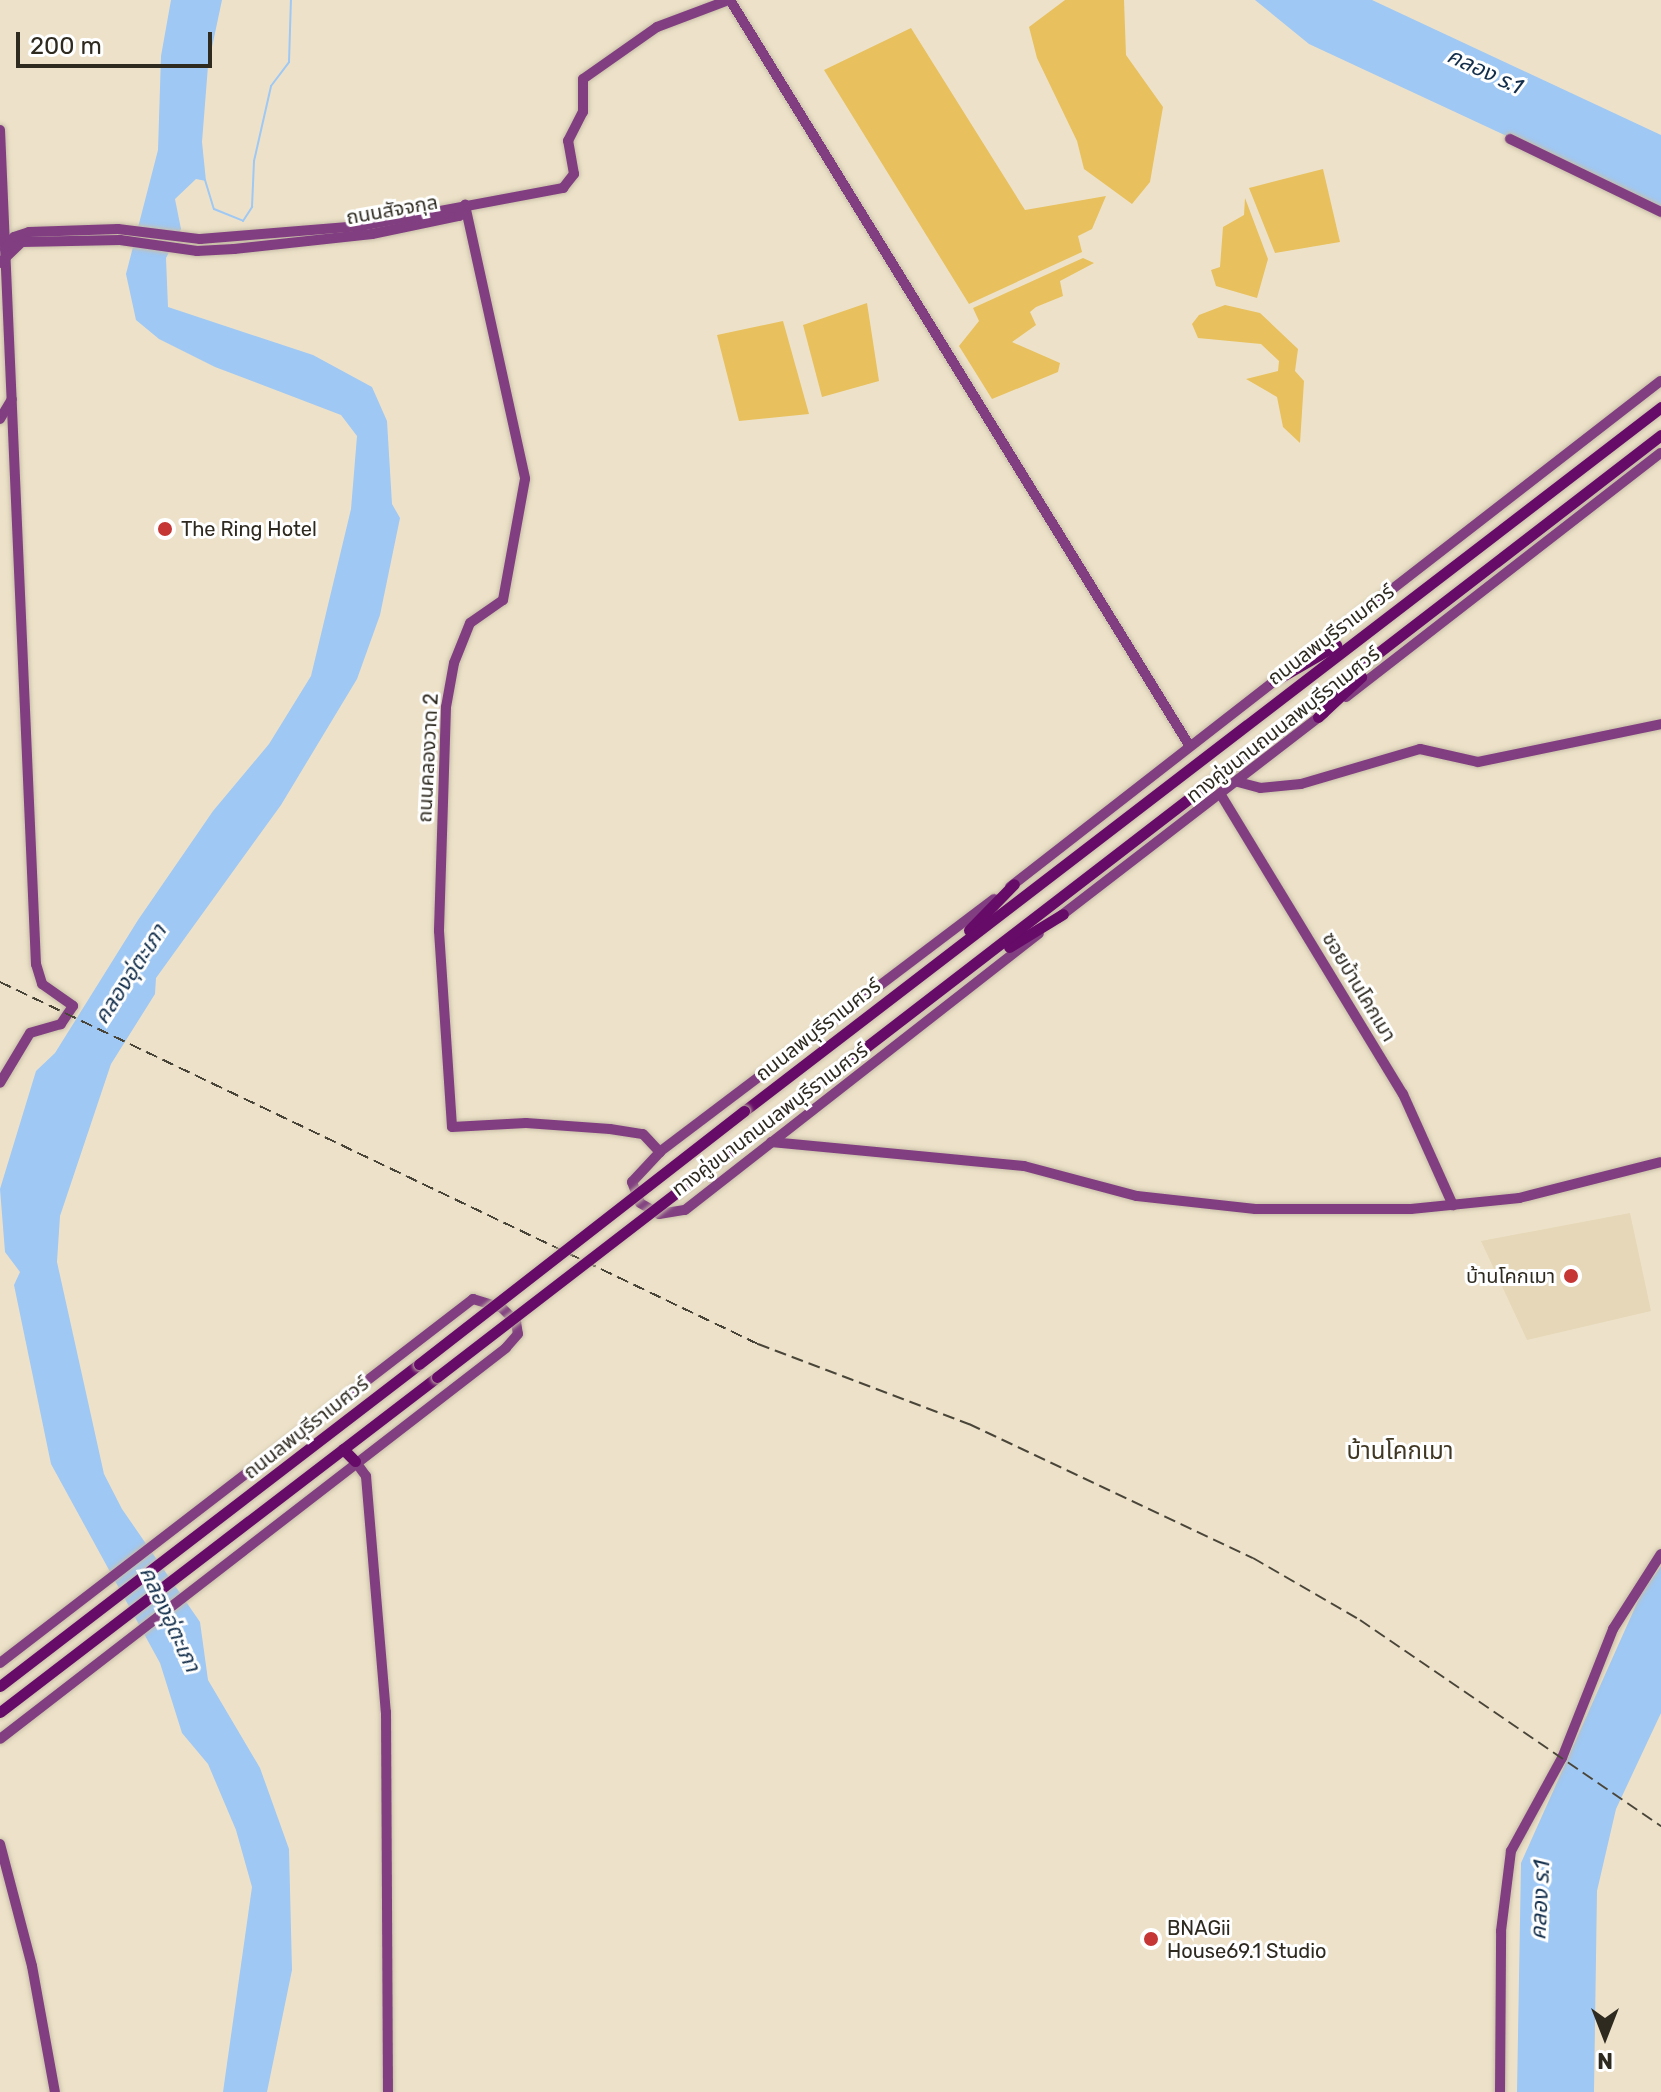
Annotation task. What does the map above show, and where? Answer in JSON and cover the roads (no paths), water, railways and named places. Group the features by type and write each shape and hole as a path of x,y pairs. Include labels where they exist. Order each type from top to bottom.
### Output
{"main road":[{"name":"ถนนลพบุรีราเมศวร์","path":"0,1686 1374,623 1544,499 1661,407"},
{"name":"ถนนลพบุรีราเมศวร์","path":"0,1712 1409,633 1661,435"},
{"path":"1544,499 1557,516"},
{"path":"1274,681 1374,623"},
{"path":"1318,717 1409,633"},
{"path":"943,956 1014,884"},
{"path":"962,974 1063,914"},
{"path":"343,1449 355,1461"}],"street":[{"path":"465,205 570,183 574,174 568,141 583,112 583,79 657,27 730,0 1189,745"},
{"path":"0,130 2,263 13,397 36,964 42,984 73,1006 61,1024 30,1033 0,1083"},
{"path":"1510,139 1661,212"},
{"name":"ถนนสัจจกุล","path":"3,250 19,233 200,239 360,226 465,205"},
{"name":"ถนนสัจจกุล","path":"2,263 22,242 119,234 197,251 372,234 459,216 465,205"},
{"name":"ถนนคลองวาด 2","path":"465,205 525,479 503,600 470,623 454,663 446,707 439,931 452,1127 526,1123 610,1129 643,1134 660,1152"},
{"name":"ทางคู่ขนานถนนลพบุรีราเมศวร์","path":"1661,381 1014,884 660,1152 632,1182 640,1203 659,1214 685,1210 1318,717 1473,603 1661,453"},
{"path":"0,419 13,397"},
{"path":"1238,782 1260,788 1301,784 1420,749 1478,762 1661,724"},
{"name":"ซอยบ้านโคกเมา","path":"1221,795 1403,1094 1453,1205"},
{"path":"771,1142 1024,1166 1137,1196 1255,1209 1453,1205 1519,1198 1661,1162"},
{"path":"0,1663 79,1599 473,1299 502,1308 516,1322 518,1334 506,1348 114,1646 0,1739"},
{"path":"355,1461 366,1476 389,1756 388,2092"},
{"path":"1500,2092 1501,1931 1508,1861 1562,1758 1613,1629 1661,1554"},
{"path":"0,1844 32,1966 55,2092"}],"water":[{"name":"คลองอุ่ตะเภา","path":"171,0 222,0 208,66 202,142 206,181 196,179 175,199 181,229 166,258 168,307 313,355 372,387 387,421 392,504 400,518 380,615 357,679 281,805 156,978 155,994 111,1064 60,1216 57,1262 104,1474 122,1509 200,1622 208,1680 260,1768 289,1849 292,1970 267,2092 223,2092 252,1887 236,1830 208,1764 182,1733 160,1663 51,1464 14,1285 20,1272 5,1252 0,1189 36,1071 55,1053 138,920 213,811 269,744 311,676 351,509 357,436 341,415 215,367 159,339 136,320 126,274 158,150 161,56"},
{"path":"1255,0 1372,0 1661,135 1661,208 1309,44"},
{"name":"คลอง ร.1","path":"1661,1566 1661,1713 1616,1809 1597,1891 1594,2092 1517,2092 1521,1863 1641,1594"}],"waterway":[{"path":"205,180 214,209 243,221 252,207 254,161 271,86 289,62 291,0"}],"railway":[{"path":"0,982 758,1344 969,1424 1253,1558 1360,1620 1661,1826"}],"place":[{"name":"The Ring Hotel","path":"165,529"},
{"name":"บ้านโคกเมา","path":"1571,1276"},
{"name":"BNAGii House69.1 Studio","path":"1151,1939"}],"district":[{"name":"บ้านโคกเมา","path":"1400,1452"}]}
